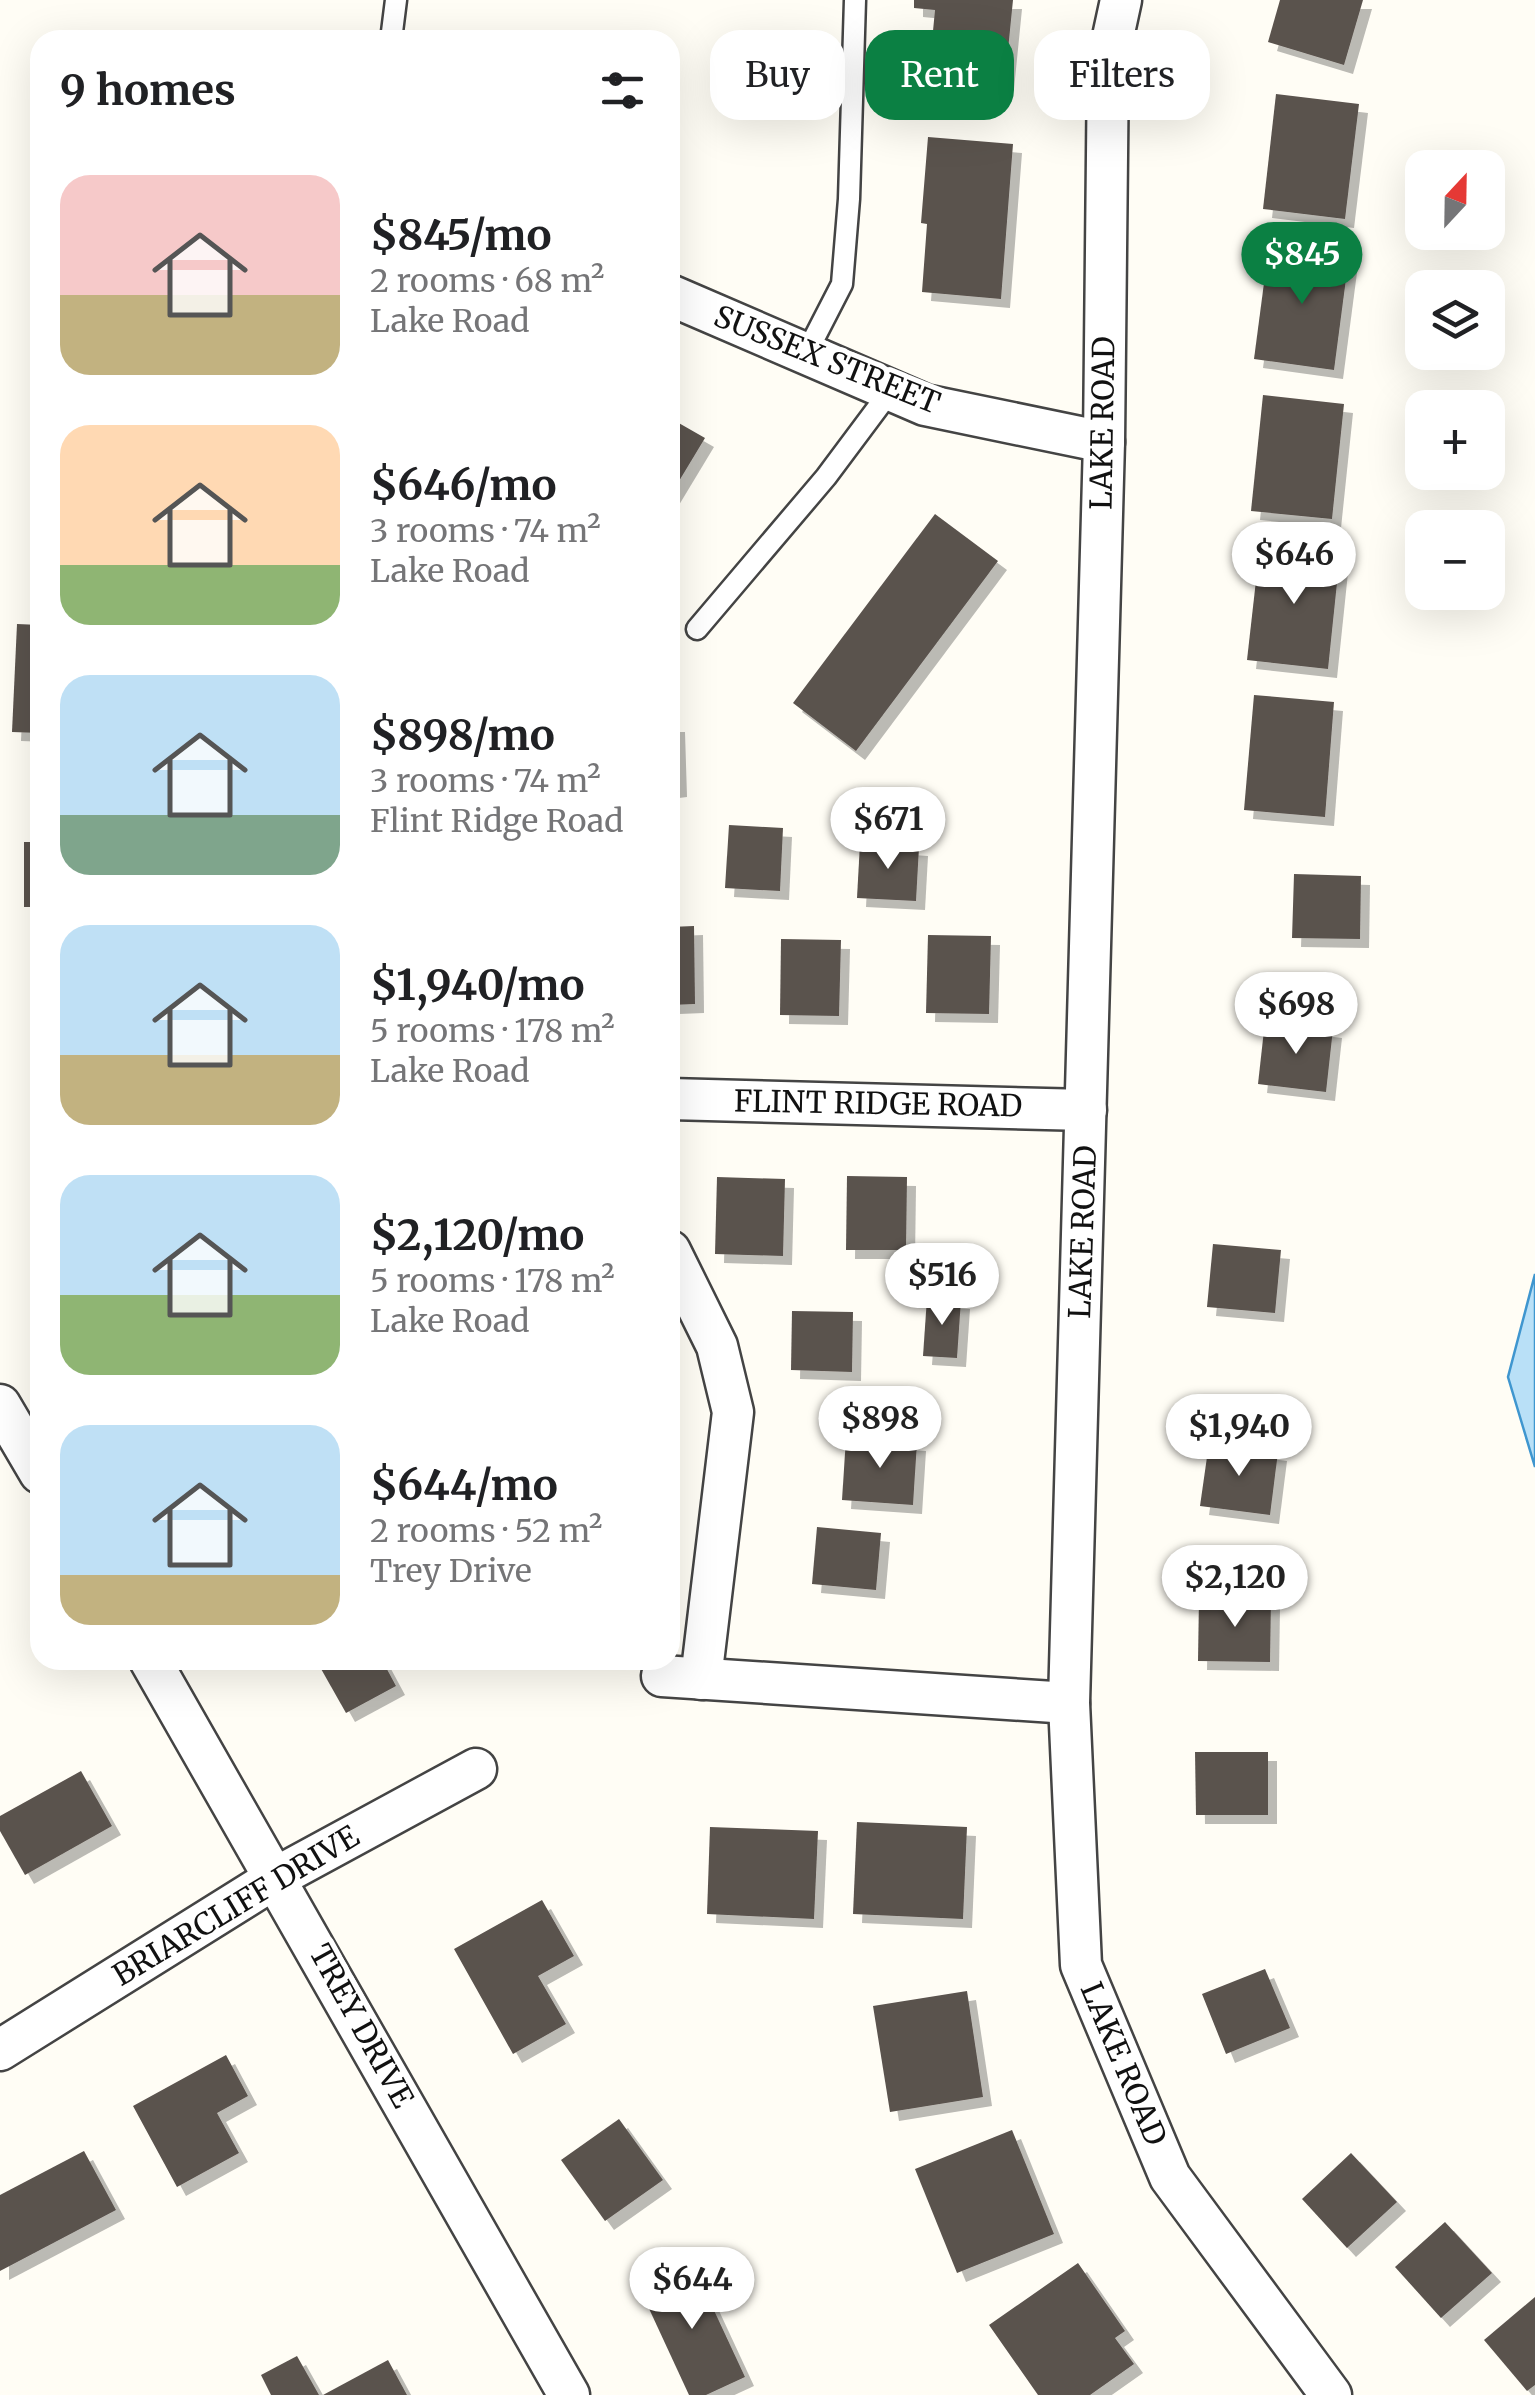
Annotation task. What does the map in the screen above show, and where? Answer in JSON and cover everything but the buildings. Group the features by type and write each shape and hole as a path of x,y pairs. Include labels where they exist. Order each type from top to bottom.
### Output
{"street":[{"name":"LAKE ROAD","path":"1121,0 1108,60 1104,442 1069,1703 1081,1964 1170,2178 1332,2395"},
{"name":"SUSSEX STREET","path":"680,299 925,404 1104,442"},
{"name":"FLINT RIDGE ROAD","path":"680,1099 1086,1110"},
{"path":"680,1271 717,1346 733,1412 681,1677 1069,1703"},
{"path":"0,1405 30,1456"},
{"name":"TREY DRIVE","path":"156,1670 569,2395"},
{"name":"BRIARCLIFF DRIVE","path":"0,2050 277,1877 476,1769"}],"lane":[{"path":"392,30 396,0"},
{"path":"806,354 842,284 850,200 855,0"},
{"path":"697,629 826,477 891,390"}],"water":[{"path":"1535,1274 1535,1467 1508,1377"}]}
